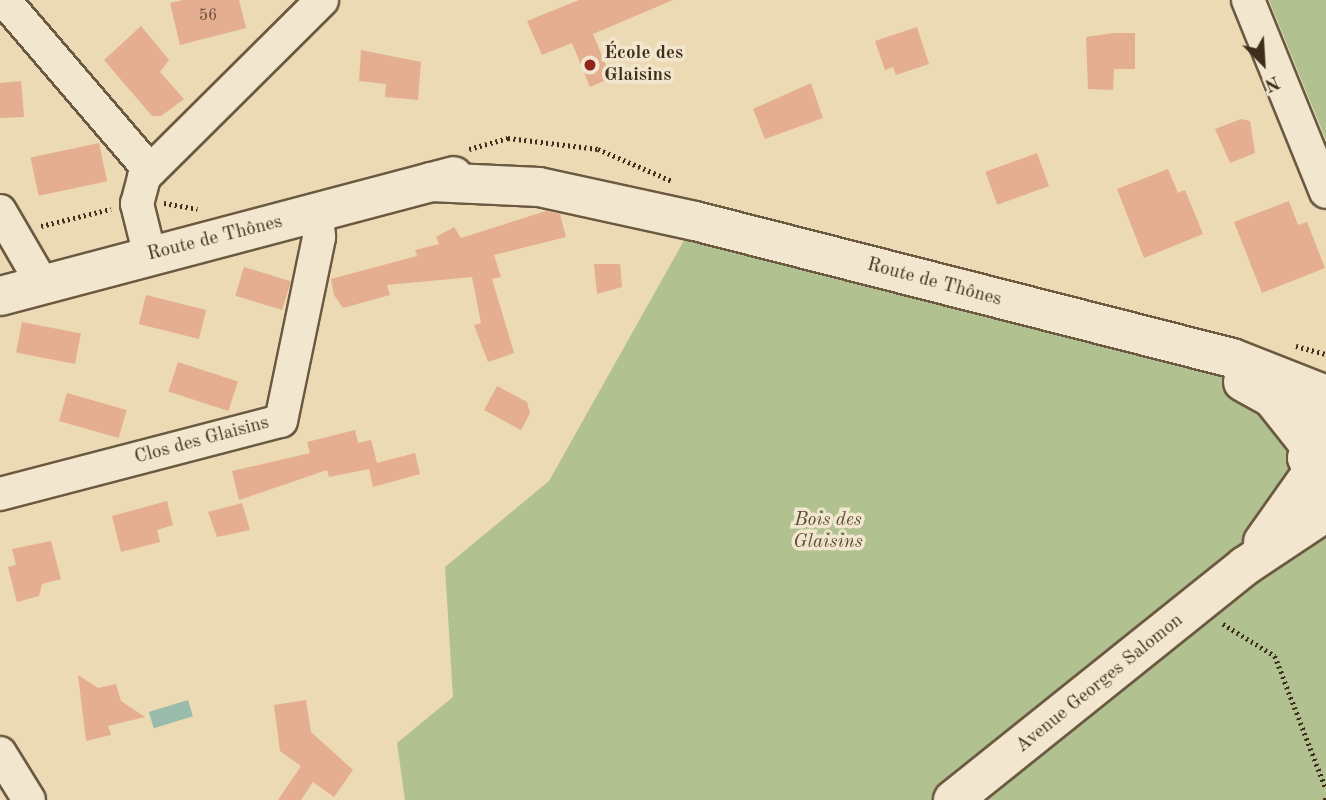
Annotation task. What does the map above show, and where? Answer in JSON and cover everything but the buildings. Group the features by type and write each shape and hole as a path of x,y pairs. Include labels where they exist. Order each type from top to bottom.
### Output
{"main road":[{"name":"Route de Thônes","path":"0,296 317,214 496,163 546,165 589,175 695,221 1172,345 1232,358 1326,395"},
{"name":"Route de Thônes","path":"1172,345 1272,398 1315,470"},
{"name":"Avenue Georges Salomon","path":"1245,566 1315,470 1326,408"},
{"name":"Avenue Georges Salomon","path":"953,800 1245,566 1326,512"}],"street":[{"path":"4,0 149,169"},
{"path":"150,256 137,194 149,169 249,79 322,0"},
{"path":"1248,0 1326,192"},
{"path":"0,211 43,285"},
{"name":"Clos des Glaisins","path":"0,494 281,421 318,237 317,214"},
{"path":"0,753 29,800"}],"path":[{"path":"1222,624 1275,656 1326,789"}],"green space":[{"path":"1269,0 1326,0 1326,140"},
{"name":"Bois des Glaisins","path":"695,221 1326,384 1326,800 405,800 397,743 453,697 445,567 549,481"}],"shaded area":[{"path":"188,700 193,716 154,728 149,712"}],"place":[{"name":"École des Glaisins","path":"590,65"}]}
